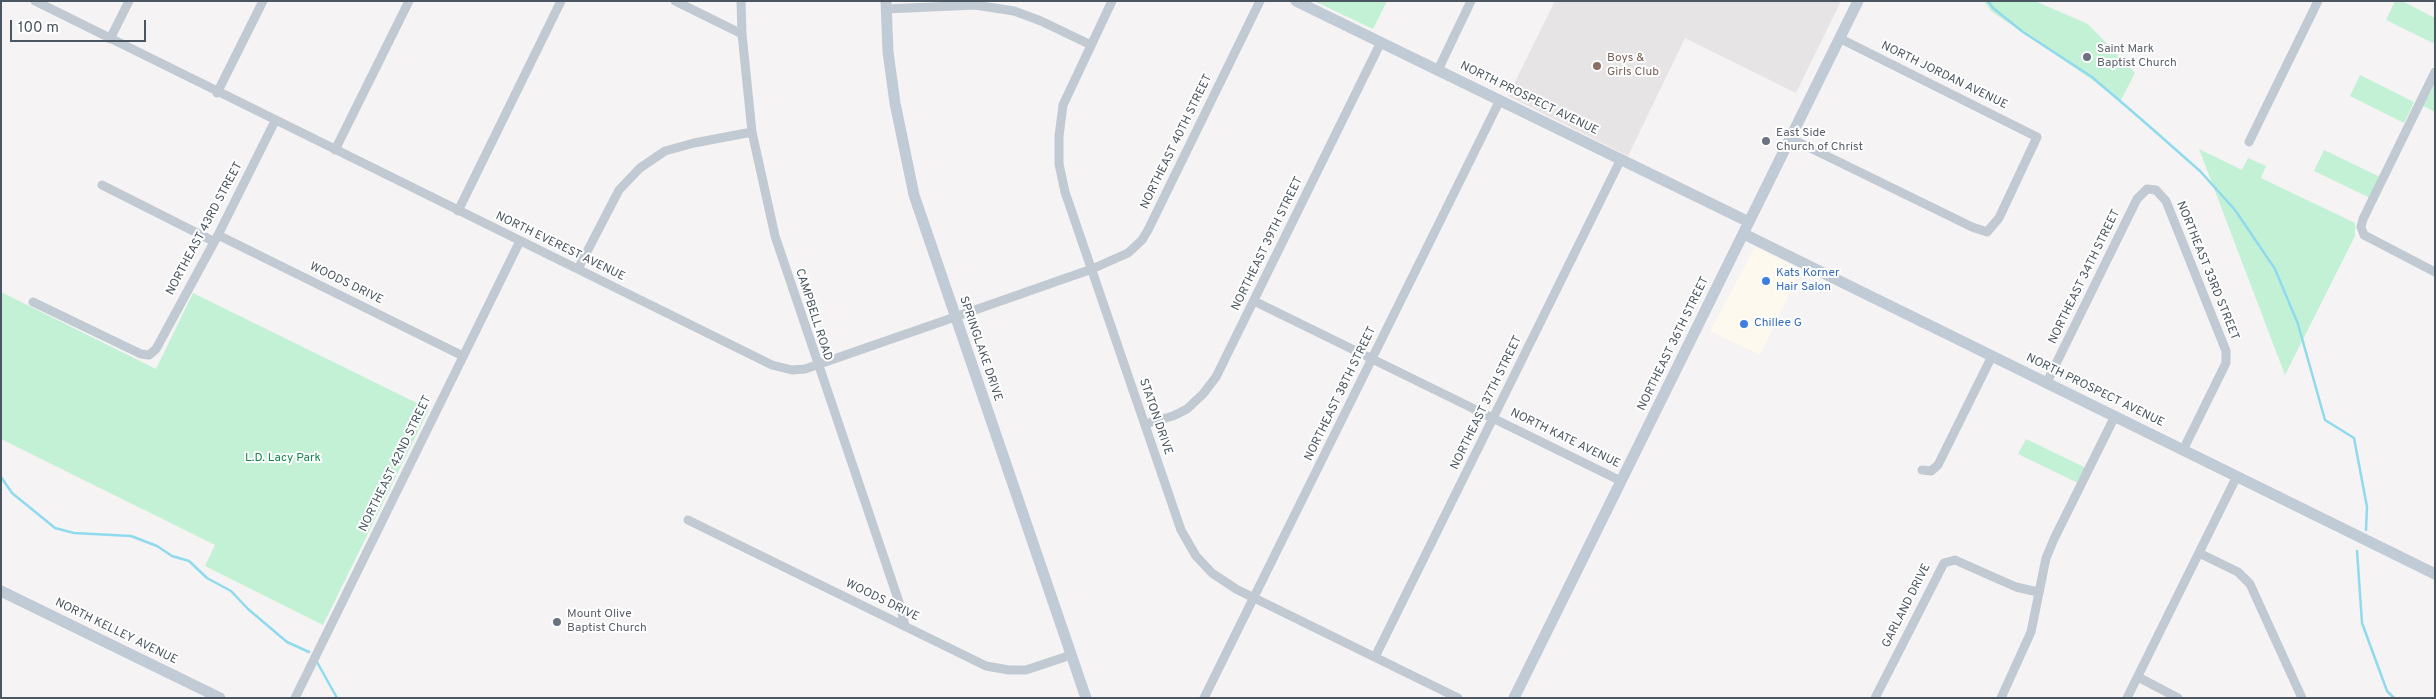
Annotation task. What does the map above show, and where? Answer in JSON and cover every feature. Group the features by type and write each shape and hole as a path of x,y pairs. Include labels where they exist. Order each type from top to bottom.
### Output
{"street":[{"name":"NORTH EVEREST AVENUE","path":"35,1 274,121 772,365 792,370 804,369 1092,270"},
{"path":"110,39 129,1"},
{"path":"217,92 263,1"},
{"path":"336,150 409,1"},
{"path":"458,211 561,1"},
{"path":"675,1 742,34"},
{"name":"CAMPBELL ROAD","path":"741,1 742,34 752,132 774,236 905,626"},
{"name":"STATON DRIVE","path":"1112,1 1063,105 1058,150 1062,181 1181,530 1189,546 1212,573 1254,598 1458,698"},
{"name":"NORTHEAST 40TH STREET","path":"1092,270 1128,253 1145,235 1260,1"},
{"name":"NORTH PROSPECT AVENUE","path":"1296,1 1749,222"},
{"path":"1438,70 1471,1"},
{"name":"NORTHEAST 36TH STREET","path":"1514,698 1858,1"},
{"path":"2249,142 2318,1"},
{"path":"886,5 965,5 1014,11 1091,45"},
{"name":"SPRINGLAKE DRIVE","path":"886,5 888,52 906,166 922,223 1086,698"},
{"name":"NORTH JORDAN AVENUE","path":"1790,138 1972,228 1987,232 1999,218 2037,137 1839,38"},
{"name":"NORTHEAST 39TH STREET","path":"1145,424 1173,416 1187,408 1203,394 1216,377 1381,42"},
{"path":"2435,72 2363,219 2361,230 2364,235 2385,247 2435,272"},
{"name":"NORTHEAST 38TH STREET","path":"1204,698 1500,100"},
{"name":"NORTHEAST 43RD STREET","path":"33,302 141,354 148,355 156,349 216,238 274,121"},
{"path":"578,269 619,190 640,168 665,152 694,143 752,132"},
{"name":"NORTHEAST 37TH STREET","path":"1375,657 1621,159"},
{"name":"WOODS DRIVE","path":"102,186 216,238 462,356"},
{"name":"NORTHEAST 34TH STREET","path":"2047,382 2137,199 2142,192 2152,188"},
{"name":"NORTHEAST 33RD STREET","path":"2152,188 2160,193 2166,201 2226,351 2226,363 2183,450"},
{"name":"NORTH PROSPECT AVENUE","path":"1744,234 2435,574"},
{"name":"NORTHEAST 42ND STREET","path":"295,698 520,241"},
{"name":"NORTH KATE AVENUE","path":"1254,301 1621,481"},
{"path":"1922,470 1931,471 1938,465 1992,356"},
{"path":"2001,698 2031,632 2046,558 2054,538 2115,416"},
{"path":"2127,698 2237,476"},
{"name":"WOODS DRIVE","path":"688,520 971,659 1003,669 1026,670 1071,655"},
{"path":"2199,553 2238,572 2250,584 2302,698"},
{"name":"GARLAND DRIVE","path":"1875,698 1944,563 1949,560 1960,562 2016,587 2038,592"},
{"name":"NORTH KELLEY AVENUE","path":"1,591 220,698"},
{"path":"2138,677 2178,698"}],"shaded area":[{"name":"Boys & Girls Club","path":"1555,1 1841,1 1796,93 1685,38 1628,156 1508,96"},
{"path":"1755,247 1801,270 1760,355 1710,331"}],"green space":[{"path":"1314,1 1387,1 1373,29"},
{"path":"1984,1 2035,1 2088,24 2135,73 2120,102 2091,79 1991,11"},
{"path":"2395,1 2402,1 2435,18 2435,44 2386,20"},
{"path":"2360,75 2414,102 2404,123 2350,96"},
{"path":"2435,83 2435,112 2423,106"},
{"path":"2199,149 2242,170 2248,158 2266,166 2261,178 2355,223 2355,236 2285,375"},
{"path":"2324,150 2380,177 2370,198 2314,171"},
{"name":"L.D. Lacy Park","path":"1,292 156,369 193,293 429,409 323,625 205,566 215,545 1,439"},
{"path":"2026,439 2086,468 2078,483 2018,454"}],"waterway":[{"path":"1988,1 1993,8 2023,32 2092,77 2200,171 2235,210 2275,269 2298,324 2325,420 2354,438 2367,507 2366,530"},
{"path":"1,477 12,493 55,528 74,533 131,536 157,546 172,556 189,561 207,578 231,591 248,609 287,642 309,652"},
{"path":"2357,551 2362,623 2387,691 2394,698"},
{"path":"317,662 337,698"}],"place":[{"name":"Saint Mark Baptist Church","path":"2087,57"},
{"name":"Boys & Girls Club","path":"1597,66"},
{"name":"East Side Church of Christ","path":"1766,141"},
{"name":"Kats Korner Hair Salon","path":"1766,281"},
{"name":"Chillee G","path":"1744,324"},
{"name":"Mount Olive Baptist Church","path":"557,622"}]}
